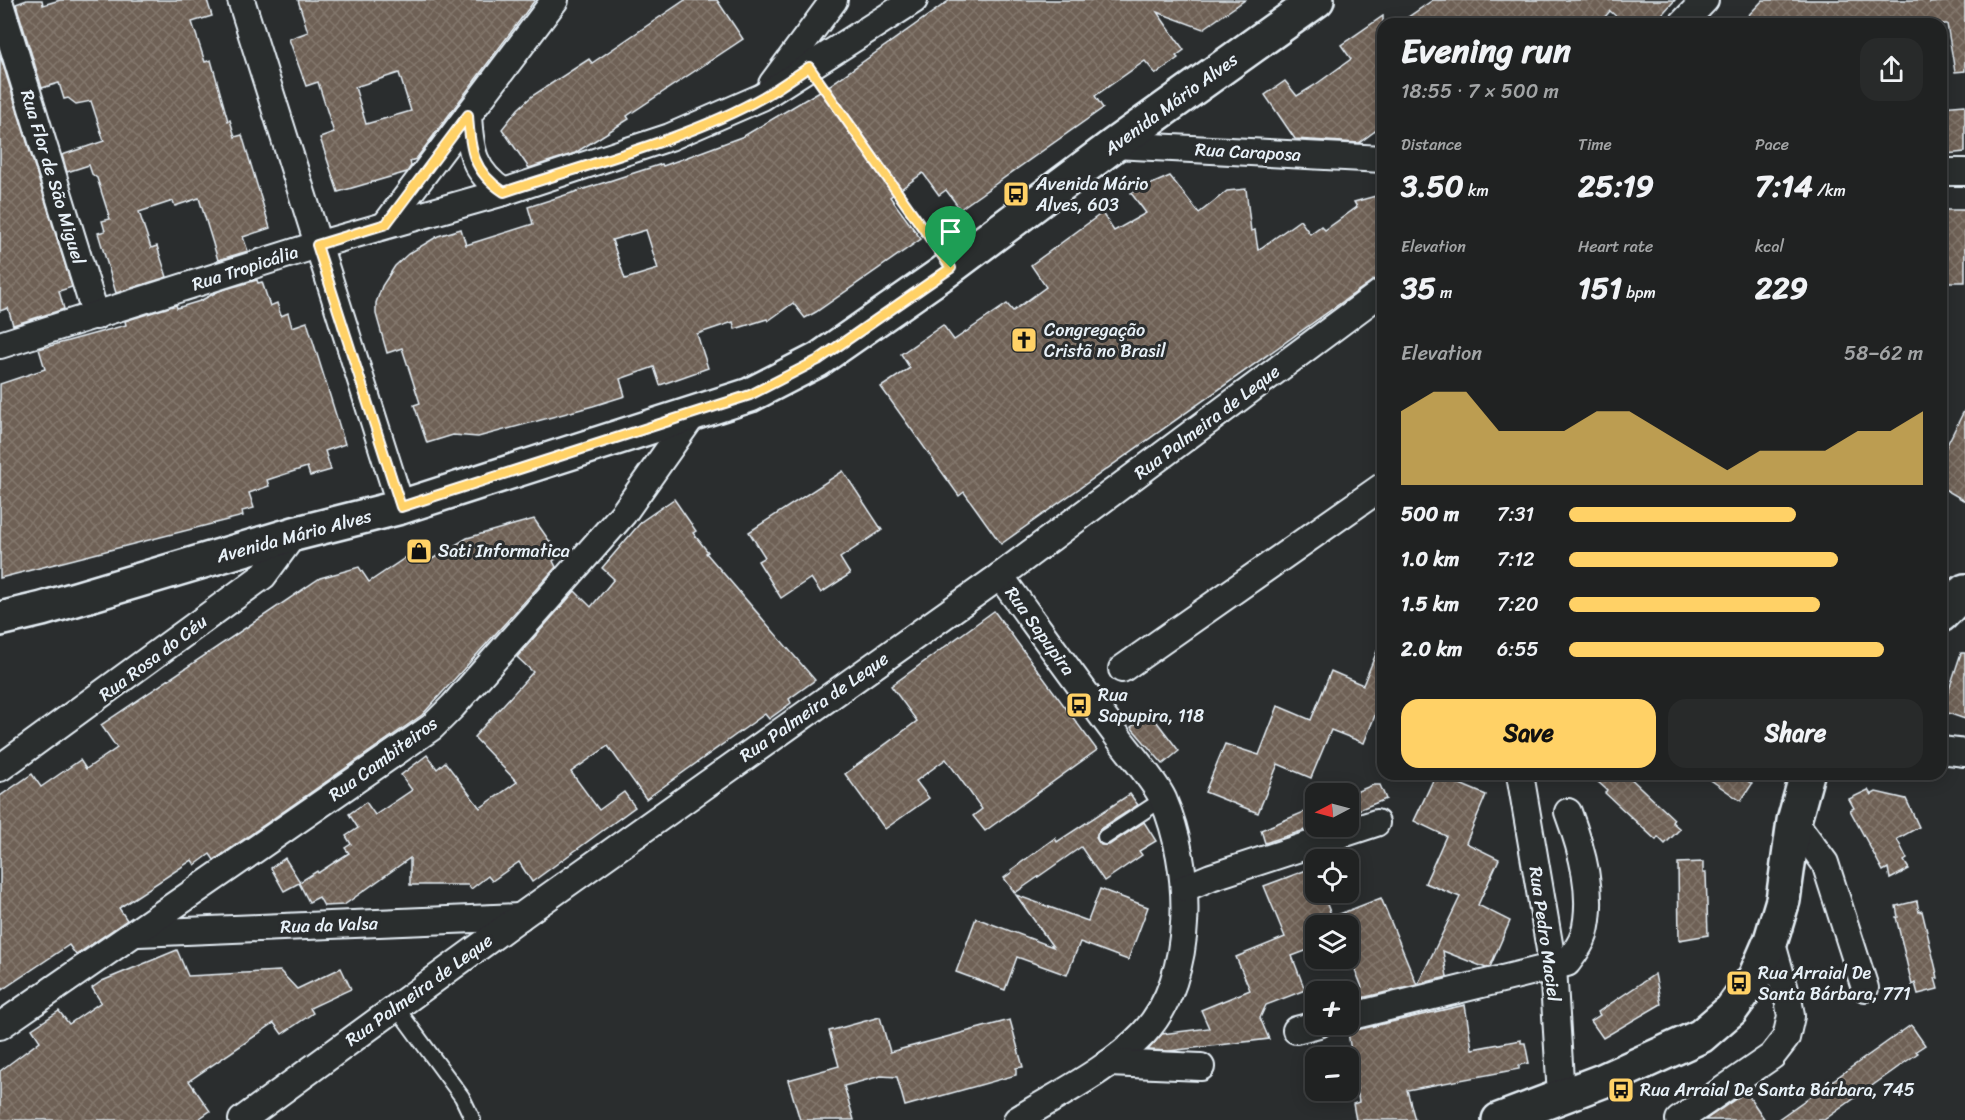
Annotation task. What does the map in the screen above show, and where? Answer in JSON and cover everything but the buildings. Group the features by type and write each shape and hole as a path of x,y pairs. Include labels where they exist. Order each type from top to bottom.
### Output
{"street":[{"path":"241,0 401,507"},
{"path":"386,224 555,0"},
{"path":"762,98 834,0"},
{"name":"Rua Tropicália","path":"0,345 386,224 504,192 670,137 762,98 914,0"},
{"name":"Avenida Mário Alves","path":"0,619 42,609 294,534 401,507 750,395 818,360 951,268 1114,145 1317,0"},
{"path":"1688,18 1705,0"},
{"name":"Rua Flor de São Miguel","path":"0,4 96,316"},
{"path":"468,115 469,136 476,160 486,180 504,192"},
{"name":"Rua Caraposa","path":"1114,145 1377,159"},
{"path":"1947,172 1965,172"},
{"name":"Rua Palmeira de Leque","path":"242,1120 519,917 1000,576 1377,295"},
{"name":"Rua Cambiteiros","path":"0,1026 138,933 432,727 623,514 693,415"},
{"path":"1122,669 1377,490"},
{"name":"Rua Rosa do Céu","path":"0,768 263,576 294,534"},
{"name":"Rua Sapupira","path":"1000,576 1163,799 1180,854 1185,888 1185,922 1177,966 1165,1002 1145,1032 1109,1063 1017,1120"},
{"path":"1947,609 1965,591"},
{"path":"1947,751 1965,753"},
{"name":"Rua Pedro Maciel","path":"1521,780 1553,967 1561,1096"},
{"path":"1499,1120 1602,1081 1701,1036 1731,1010 1755,977 1771,940 1783,900 1794,821 1805,780"},
{"path":"1359,1014 1567,963 1584,937 1588,905 1584,868 1568,812"},
{"path":"1794,821 1825,863 1865,988"},
{"path":"1185,888 1211,877 1376,823"},
{"name":"Rua da Valsa","path":"138,933 519,917"},
{"path":"1679,1120 1772,1056 1786,1038 1791,1016 1790,1004 1771,940"},
{"path":"1109,1063 1201,1067"}],"lane":[{"path":"1105,837 1163,799"},
{"path":"396,1007 462,1097 472,1120"}],"path":[{"path":"809,67 951,268"}],"place":[{"name":"Avenida Mário Alves, 603","path":"1016,194"},
{"name":"Congregação Cristã no Brasil","path":"1024,340"},
{"name":"Sati Informatica","path":"419,551"},
{"name":"Rua Sapupira, 118","path":"1079,705"},
{"name":"Rua Arraial De Santa Bárbara, 771","path":"1739,983"},
{"name":"Rua Arraial De Santa Bárbara, 745","path":"1621,1090"}],"route":[{"path":"809,67 951,268 818,360 750,395 401,507 317,245 386,224 468,115 469,136 476,160 486,180 504,192 670,137 722,116 762,98 809,67"}]}
